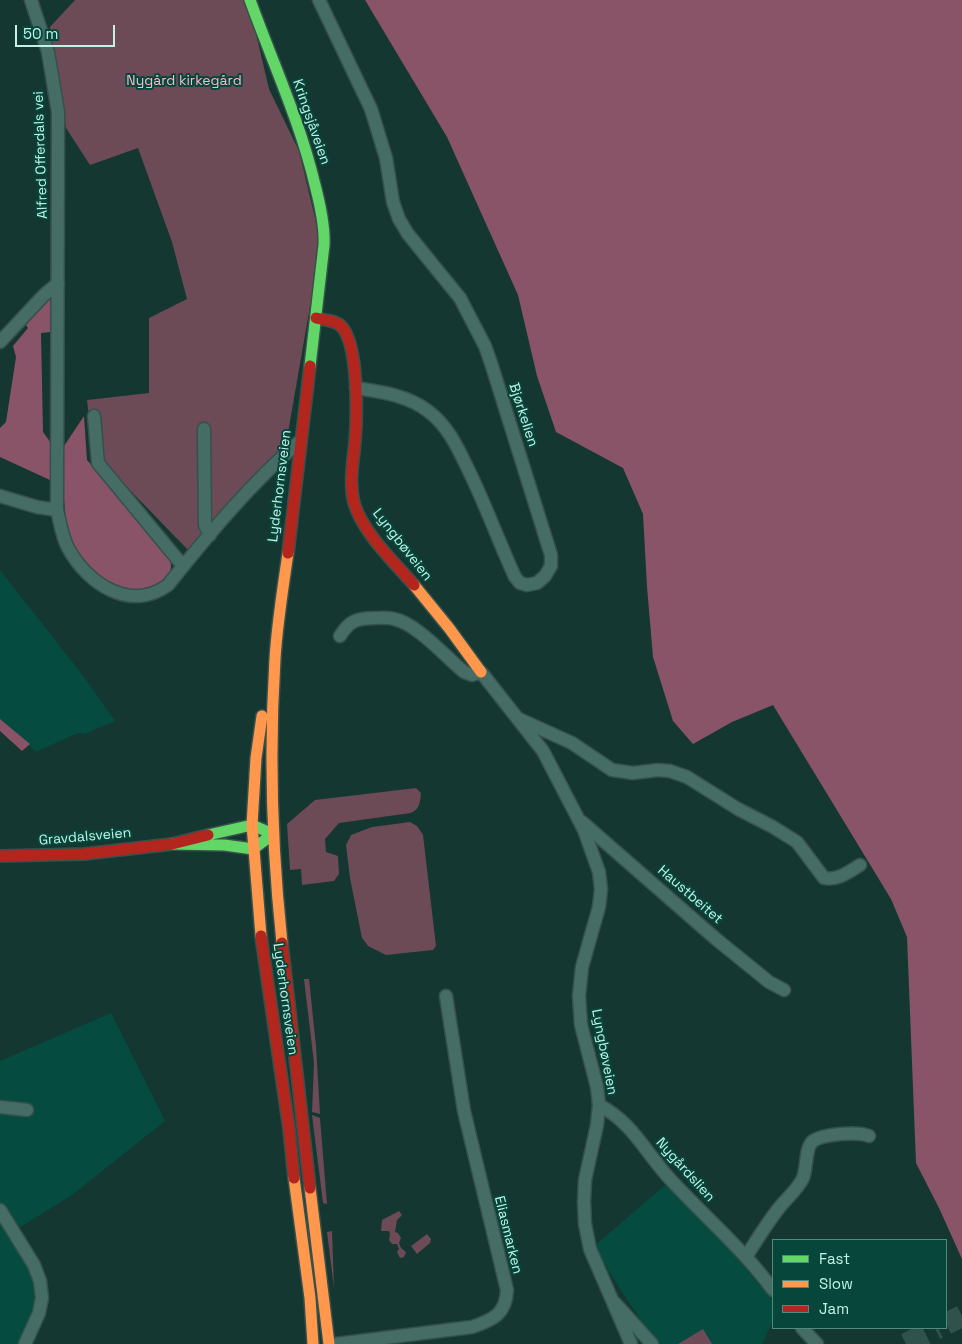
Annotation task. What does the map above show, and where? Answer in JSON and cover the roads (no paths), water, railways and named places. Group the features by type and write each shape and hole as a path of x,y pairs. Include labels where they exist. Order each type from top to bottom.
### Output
{"main road":[{"name":"Kringsjåveien","path":"250,0 307,148 314,180 324,233 316,318"},
{"name":"Lyngbøveien","path":"316,318 341,326 347,334 354,363 356,388 352,481 354,502 361,519 440,616 481,672"},
{"name":"Lyderhornsveien","path":"316,318 274,658 273,834 279,916 299,1102 329,1344"},
{"name":"Lyderhornsveien","path":"274,658 264,697 258,743 252,825 253,849 261,936 289,1129 297,1207 310,1298 313,1344"},
{"path":"252,825 273,834 253,849"},
{"name":"Gravdalsveien","path":"172,844 252,825"},
{"name":"Gravdalsveien","path":"0,856 84,854 172,844 224,845 253,849"}],"street":[{"name":"Alfred Offerdals vei","path":"31,0 48,52 58,112 57,510 67,546 78,564 92,579 110,590 129,595 146,595 159,591 168,585 276,462 300,441"},
{"name":"Bjørkelien","path":"319,0 371,109 386,158 393,202 399,219 408,234 460,298 485,346 552,555 551,566 545,576 537,583 527,585 520,583 515,576 482,497 454,439 441,422 428,410 411,401 395,395 356,388"},
{"path":"0,342 38,301 58,283"},
{"path":"94,416 98,463 183,566"},
{"path":"204,429 205,525 210,535"},
{"path":"0,496 57,510"},
{"path":"340,636 346,626 357,620 394,618 415,629 464,672 472,675 481,672"},
{"name":"Lyngbøveien","path":"481,672 543,751 578,819 599,872 601,890 599,907 582,967 579,996 581,1025 597,1087 599,1105 597,1125 585,1180 585,1224 590,1249 631,1344"},
{"name":"Lyngbøveien","path":"519,719 572,743 612,770 633,773 658,770 670,771 687,777 738,809 773,826 797,842 824,878 830,880 839,877 860,865"},
{"name":"Haustbeitet","path":"578,819 716,939 769,982 784,990"},
{"name":"Eliasmarken","path":"336,1344 472,1327 488,1322 495,1317 503,1309 506,1300 507,1290 464,1111 446,996"},
{"name":"Nygårdslien","path":"599,1105 623,1120 670,1179 746,1257 772,1289"},
{"path":"0,1108 27,1110"},
{"path":"746,1257 777,1211 802,1179 809,1146 813,1141 827,1136 844,1134 870,1136"},
{"path":"0,1210 34,1265 40,1281 42,1298 39,1313 25,1344"},
{"path":"610,1297 652,1344"},
{"path":"803,1329 817,1344"}],"tunnel":[{"path":"947,1324 962,1316"},
{"path":"906,1344 936,1329"}],"park label":[{"name":"Nygård kirkegård","path":"184,81"}]}
